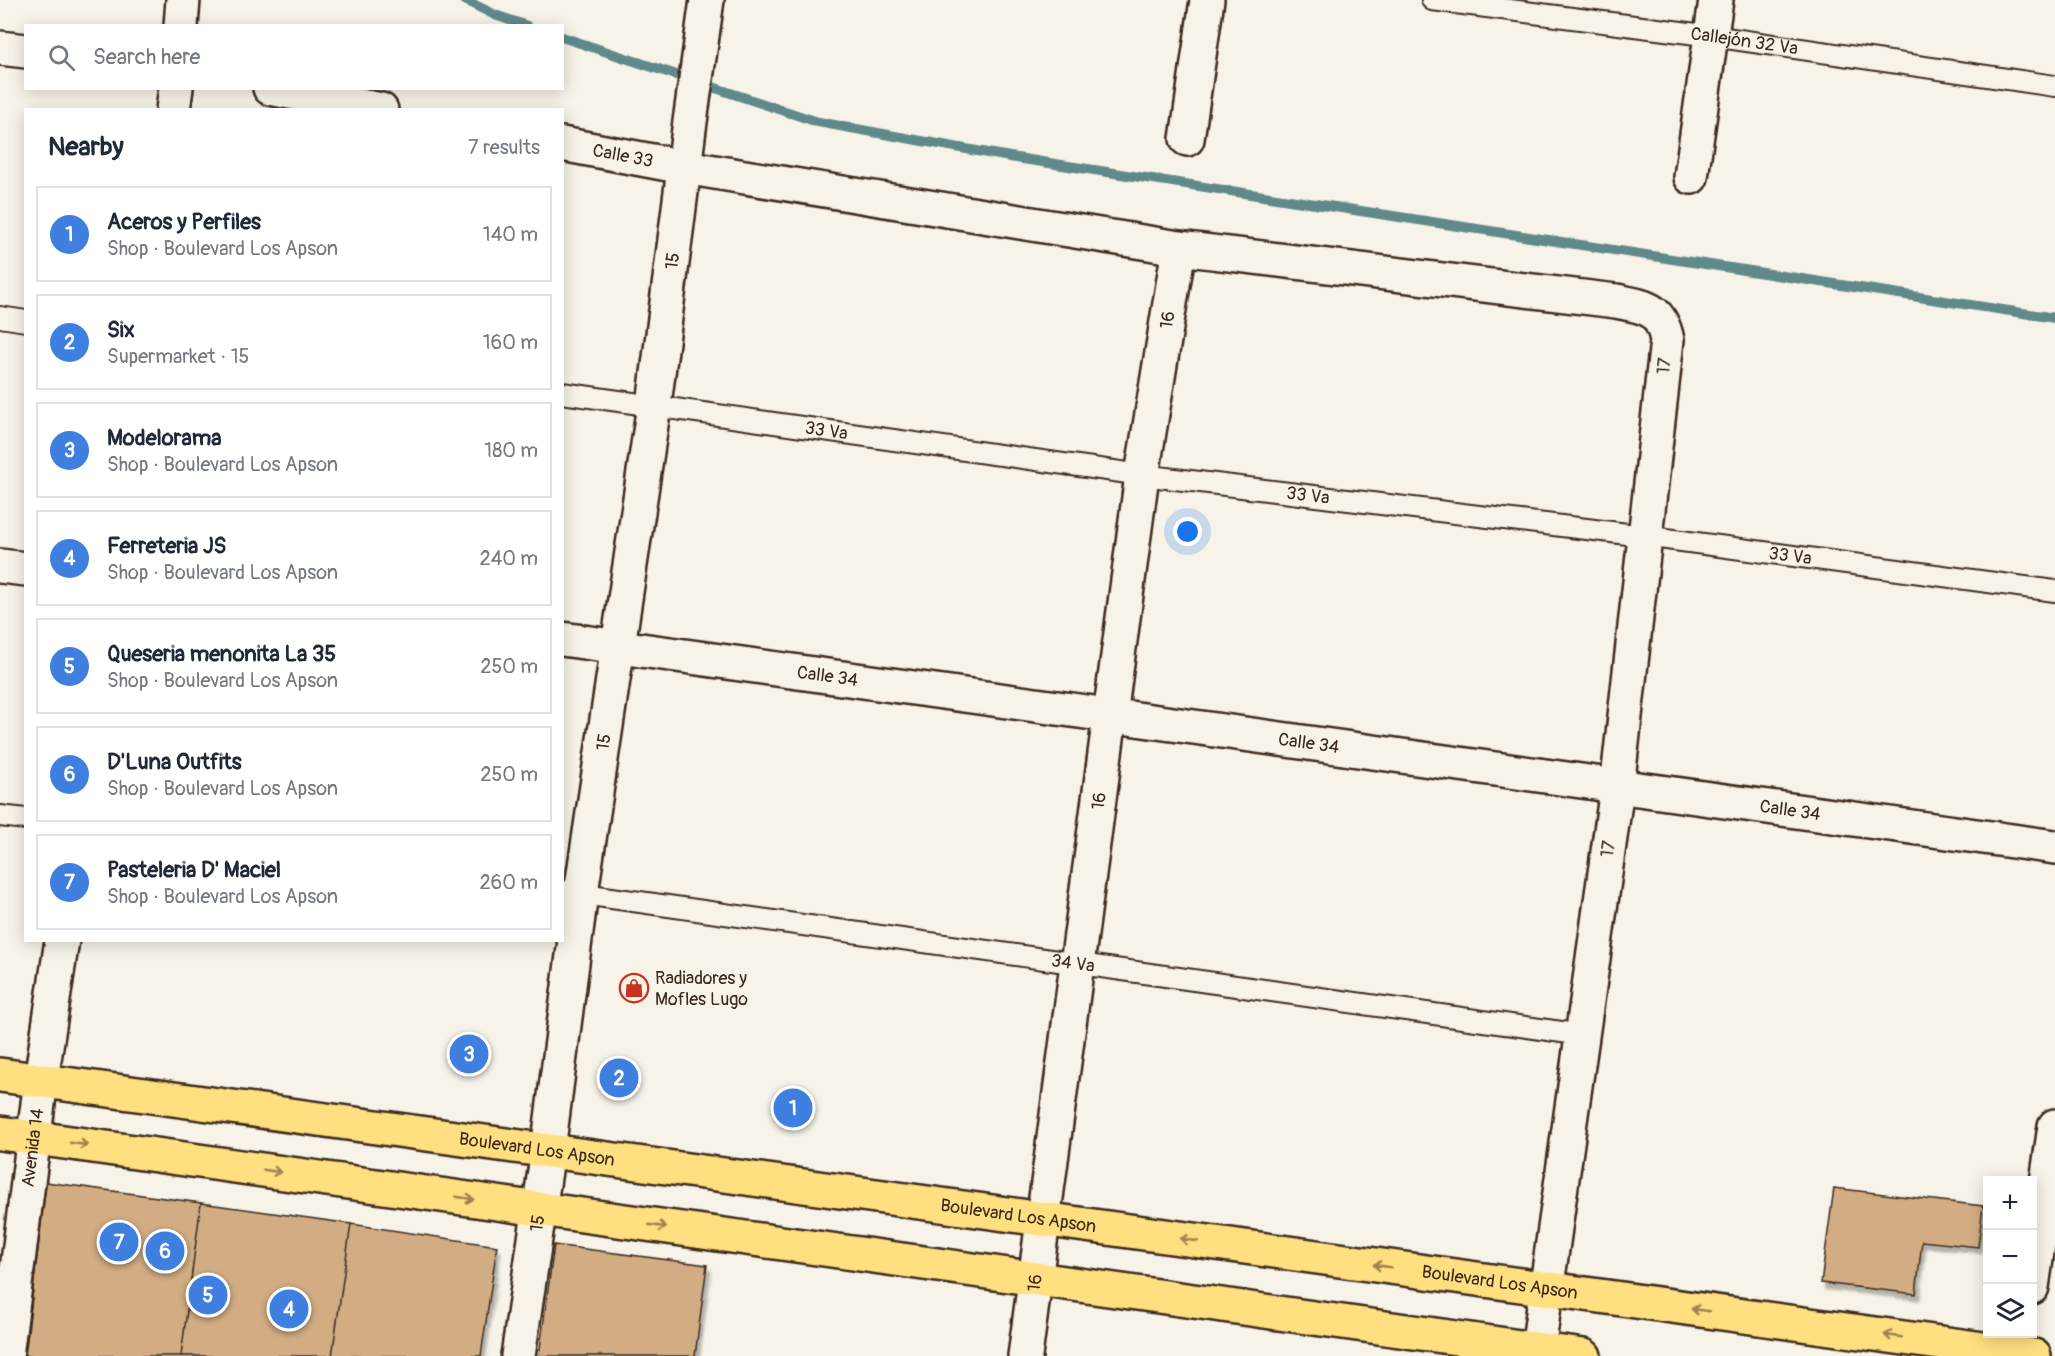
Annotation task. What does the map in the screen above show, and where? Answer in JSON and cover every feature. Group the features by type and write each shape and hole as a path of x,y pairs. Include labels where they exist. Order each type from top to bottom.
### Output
{"main road":[{"name":"Boulevard Los Apson","path":"0,1075 1044,1220 2026,1350"},
{"path":"0,1132 1036,1279 1538,1353 1584,1356"}],"street":[{"path":"182,24 183,0"},
{"name":"15","path":"518,1356 548,1150 572,892 617,647 654,405 707,0"},
{"path":"1187,139 1208,0"},
{"path":"1691,177 1716,0"},
{"path":"0,48 24,51"},
{"path":"173,108 176,90"},
{"path":"280,90 371,108"},
{"name":"Calle 33","path":"564,144 1179,249 1617,301 1640,306 1654,313 1663,322 1667,339"},
{"name":"16","path":"1026,1356 1142,475 1179,249"},
{"name":"17","path":"1538,1353 1617,788 1667,339"},
{"path":"0,566 24,569"},
{"name":"Calle 34","path":"564,639 1617,788 2055,847"},
{"name":"Avenida 14","path":"6,1356 41,1080 62,942"},
{"path":"2032,1284 2055,1126"}],"lane":[{"name":"Callejón 32 Va","path":"1432,0 1712,36 2055,86"},
{"path":"0,318 24,321"},
{"name":"33 Va","path":"564,393 1142,475 1644,536 2055,591"},
{"path":"0,816 24,819"},
{"name":"34 Va","path":"572,892 1583,1035"}],"building":[{"path":"46,1182 201,1203 181,1356 25,1356"},
{"path":"1834,1188 1983,1206 1978,1247 1922,1241 1916,1294 1821,1283"},
{"path":"201,1203 351,1224 332,1356 181,1356"},
{"path":"351,1224 497,1246 481,1356 332,1356"},
{"path":"554,1245 707,1265 695,1356 539,1356"}],"waterway":[{"path":"465,0 495,15 521,24"},
{"path":"564,38 818,122 1010,157 2055,318"}],"place":[{"name":"Radiadores y Mofles Lugo","path":"634,988"},
{"name":"Modelorama","path":"469,1054"},
{"name":"Six","path":"619,1078"},
{"name":"Aceros y Perfiles","path":"793,1108"},
{"name":"Pasteleria D' Maciel","path":"119,1242"},
{"name":"D'Luna Outfits","path":"165,1251"},
{"name":"Queseria menonita La 35","path":"208,1295"},
{"name":"Ferreteria JS","path":"289,1309"}]}
